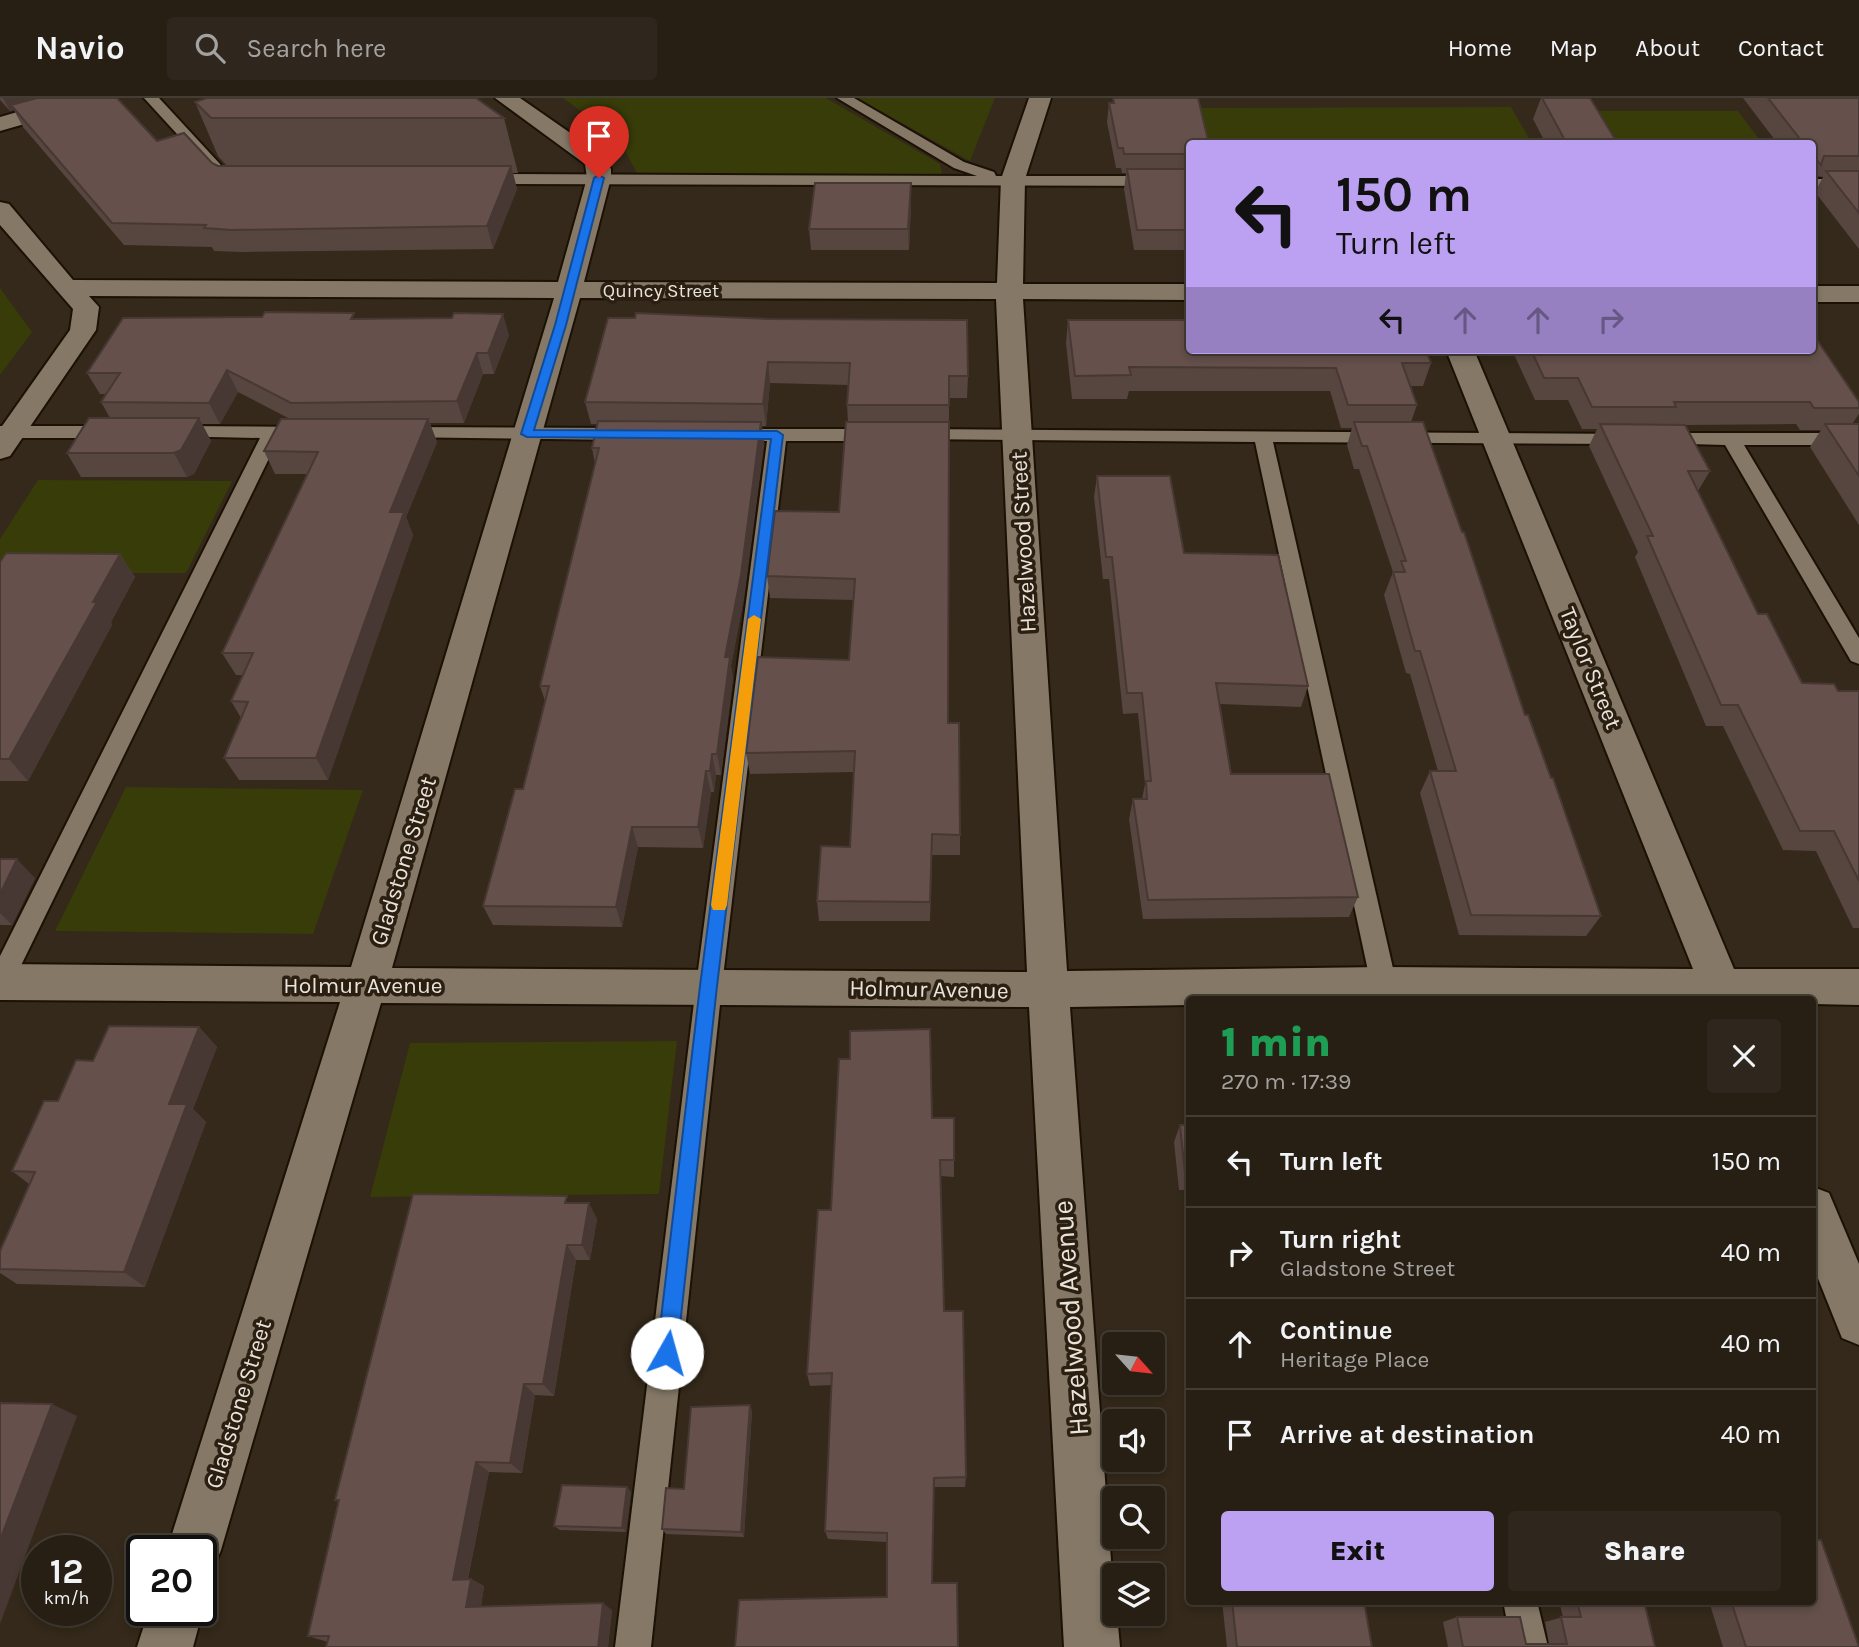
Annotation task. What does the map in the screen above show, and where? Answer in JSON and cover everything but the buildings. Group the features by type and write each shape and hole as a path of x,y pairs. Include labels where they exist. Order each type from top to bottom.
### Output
{"street":[{"path":"0,124 90,98"},
{"path":"506,98 594,160 599,169 599,178"},
{"name":"Hazelwood Street","path":"1040,98 1013,183 1009,316 1048,989"},
{"name":"Gladstone Street","path":"199,1535 383,933 560,325 567,290 599,178"},
{"path":"0,209 66,288 86,307 83,330 4,438"},
{"name":"Quincy Street","path":"66,288 1186,292"},
{"path":"1816,294 1859,294"},
{"name":"Taylor Street","path":"1462,354 1724,993"},
{"name":"Holmur Avenue","path":"0,982 1724,993 1859,987"},
{"name":"Hazelwood Avenue","path":"1048,989 1092,1647"},
{"path":"1816,1216 1859,1321"},
{"path":"164,1647 171,1626"}],"lane":[{"path":"151,98 229,181"},
{"path":"844,98 959,165 1013,183"},
{"path":"470,179 1013,183 1186,181"},
{"path":"1816,184 1859,184"},
{"path":"4,438 143,432 325,433"},
{"path":"0,982 272,433"},
{"path":"379,433 643,434"},
{"path":"710,435 1859,439"},
{"path":"634,1647 709,986 777,435"},
{"path":"1263,437 1385,992"},
{"path":"1731,439 1859,656"},
{"path":"1521,1605 1530,1647"}],"green space":[{"path":"563,98 826,98 940,164 943,179 637,173 619,139"},
{"path":"857,98 995,98 970,161"},
{"path":"1511,107 1530,140 1203,140 1194,108"},
{"path":"1586,111 1738,111 1760,140 1602,140"},
{"path":"0,288 32,332 0,375"},
{"path":"38,480 232,481 186,573 0,573 0,539"},
{"path":"126,787 363,790 313,934 55,931"},
{"path":"677,1041 659,1194 370,1197 410,1043"}],"slow traffic":[{"path":"719,905 754,619"}],"route":[{"path":"599,178 567,290 560,325 527,434 777,435 667,1353"}]}
